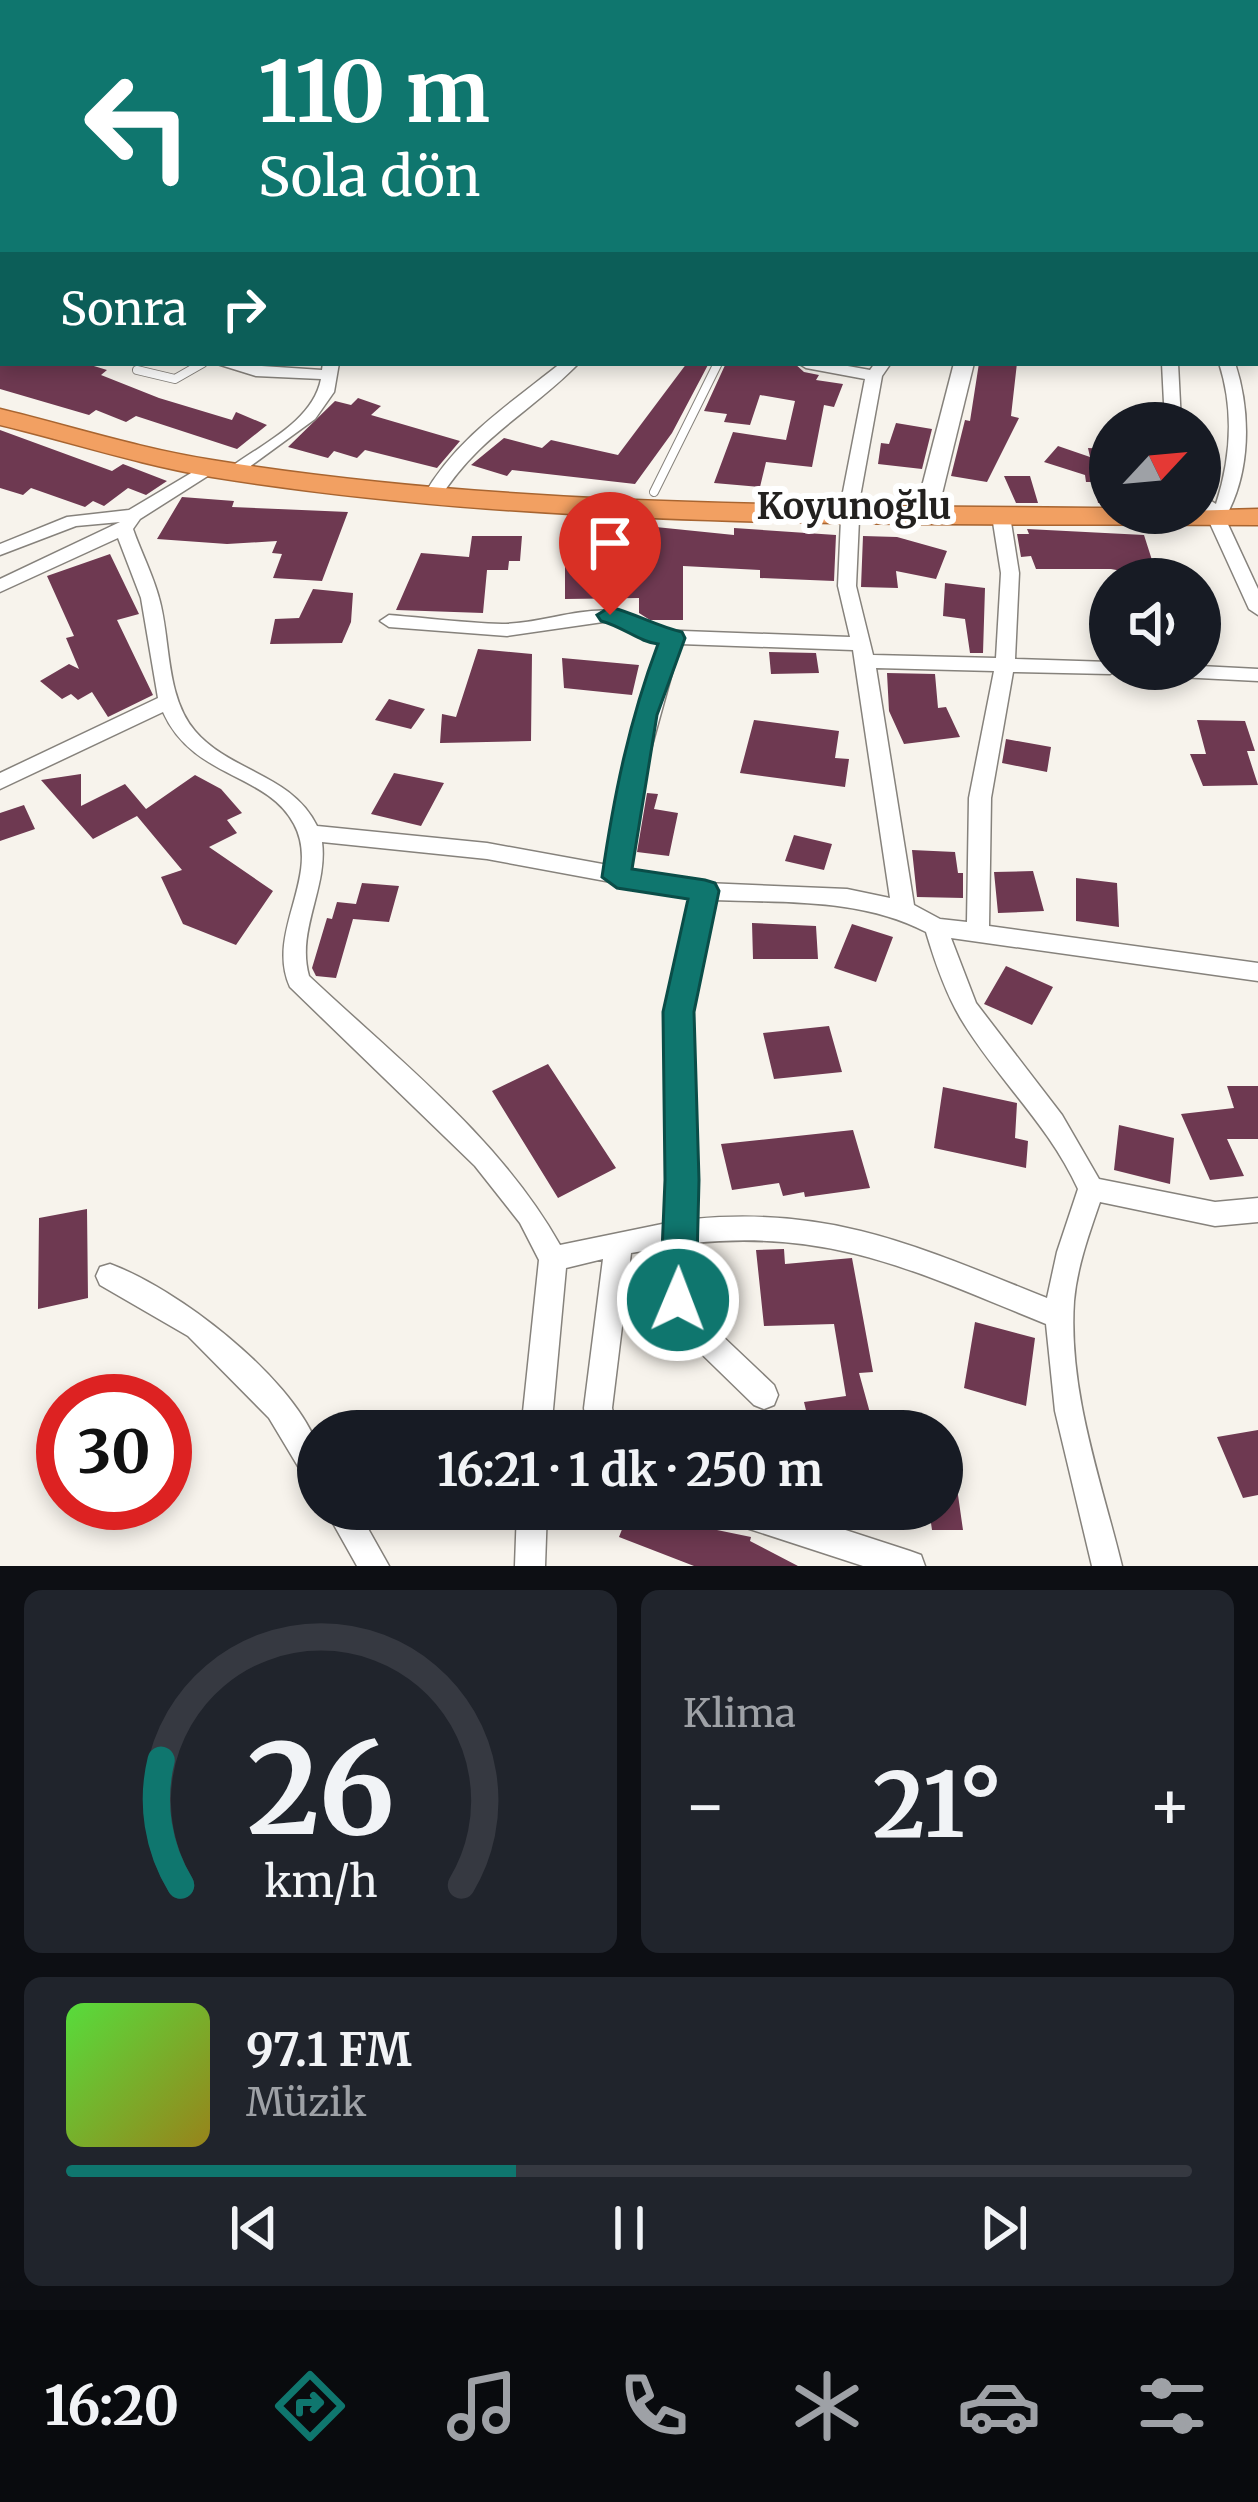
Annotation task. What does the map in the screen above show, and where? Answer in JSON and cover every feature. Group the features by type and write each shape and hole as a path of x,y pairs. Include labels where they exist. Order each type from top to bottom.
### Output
{"highway":[{"path":"0,403 244,466 435,489 851,505 930,498 1089,498"},
{"path":"0,417 208,468 244,466"},
{"path":"435,489 654,492 1001,516 1089,511"},
{"path":"1221,503 1258,518"}],"street":[{"path":"235,366 256,371 330,369 327,390 315,406 294,429 244,466"},
{"path":"435,489 568,366"},
{"path":"842,366 879,369 851,505 847,586 902,910"},
{"path":"930,498 963,366"},
{"path":"1170,366 1172,402"},
{"path":"1228,366 1234,379 1236,451 1221,503 1258,609"},
{"path":"0,586 128,522 208,468"},
{"path":"978,930 980,798 1005,664 1010,573 1001,516"},
{"path":"0,550 74,521 128,522"},
{"path":"128,522 149,597 169,700 182,730 197,747 280,794 309,833 307,892 292,940 291,963 298,980 484,1158 529,1215 553,1259 537,1410"},
{"path":"389,621 507,630 610,615 635,621 651,636 1089,667"},
{"path":"617,877 628,786 644,715 673,638"},
{"path":"1221,673 1258,675"},
{"path":"0,782 169,700"},
{"path":"309,833 487,851 705,891 847,897 902,910 936,927 1258,972"},
{"path":"705,891 679,1012 678,1300 682,1312 764,1395"},
{"path":"936,927 955,987 974,1020 1056,1122 1091,1190 1071,1248 1060,1316 1066,1387 1107,1566"},
{"path":"1091,1190 1215,1214 1258,1210"},
{"path":"553,1259 678,1234 799,1229 845,1237 1060,1316"},
{"path":"598,1410 619,1243"},
{"path":"110,1276 198,1327 279,1408 297,1438"},
{"path":"353,1530 374,1566"},
{"path":"530,1566 531,1530"},
{"path":"799,1530 910,1566"}],"lane":[{"path":"137,370 175,379 198,366"},
{"path":"654,492 688,434 694,407 716,366"}],"building":[{"path":"0,366 94,366 107,370 101,375 159,398 232,420 236,412 267,425 237,449 136,416 126,422 96,410 89,415 0,389"},
{"path":"685,366 707,366 672,433 635,484 512,470 507,476 471,465 504,438 542,448 551,440 618,455"},
{"path":"725,366 797,366 819,375 816,380 843,384 834,407 824,405 812,467 766,462 760,487 714,483 733,432 786,440 795,401 760,395 750,425 724,422 727,414 704,411"},
{"path":"979,366 1017,366 1011,416 1019,418 987,482 951,476 965,420 970,421"},
{"path":"358,398 381,406 371,415 460,441 437,468 365,450 357,458 334,451 328,458 288,447 335,401 351,405"},
{"path":"896,423 932,429 922,469 878,464 881,443 889,444"},
{"path":"0,430 112,471 123,464 167,481 146,495 128,488 104,506 93,501 85,507 31,488 23,495 0,488"},
{"path":"1058,446 1089,457 1089,482 1085,475 1044,462"},
{"path":"1004,476 1030,476 1038,503 1016,503"},
{"path":"182,497 234,501 232,507 348,512 322,581 273,578 282,554 272,553 277,541 227,544 157,539"},
{"path":"597,521 734,535 734,528 836,535 834,581 760,578 760,570 683,566 683,620 650,620 639,613 639,598 565,599 565,567 594,567"},
{"path":"1027,529 1144,535 1151,558 1089,558 1089,569 1036,569 1031,556 1021,557 1017,534 1029,534"},
{"path":"472,536 522,536 520,561 509,561 508,570 487,570 483,613 396,610 421,553 469,557"},
{"path":"863,536 897,537 947,551 936,579 896,571 898,588 861,587"},
{"path":"110,554 139,614 117,620 153,695 108,717 92,692 78,700 71,694 62,699 40,681 69,664 79,669 66,638 74,636 47,576"},
{"path":"945,583 985,588 983,653 970,653 965,619 943,616"},
{"path":"313,589 353,593 351,622 342,643 270,644 275,619 299,618"},
{"path":"478,649 532,654 531,741 440,743 442,714 456,717"},
{"path":"769,652 816,653 819,673 771,674"},
{"path":"562,658 639,665 632,695 564,688"},
{"path":"887,673 935,674 938,708 946,707 960,737 904,744 889,711"},
{"path":"389,699 425,709 411,729 375,720"},
{"path":"754,720 839,731 835,758 849,759 845,787 740,773"},
{"path":"1197,720 1245,721 1255,751 1247,751 1258,785 1203,786 1190,754 1206,754"},
{"path":"1006,739 1051,747 1047,772 1002,763"},
{"path":"394,773 444,783 421,826 371,814"},
{"path":"81,774 81,806 125,784 146,809 195,775 221,789 242,813 227,820 237,833 209,847 273,891 236,945 183,924 161,877 182,870 137,816 93,839 41,780"},
{"path":"647,793 658,794 654,809 678,813 669,856 637,852"},
{"path":"24,805 35,829 0,841 0,813"},
{"path":"794,835 832,844 824,870 785,861"},
{"path":"912,850 955,852 958,873 963,873 963,898 917,897"},
{"path":"1033,871 1044,911 998,913 994,872"},
{"path":"1076,878 1117,883 1119,927 1076,921"},
{"path":"362,883 399,886 389,922 353,919 336,978 316,976 312,968 327,918 332,919 337,902 356,904"},
{"path":"752,923 816,926 818,959 753,959"},
{"path":"852,924 893,937 876,982 834,968"},
{"path":"1006,966 1053,987 1032,1025 984,1004"},
{"path":"829,1026 842,1072 774,1079 763,1033"},
{"path":"548,1064 616,1168 558,1198 492,1091"},
{"path":"1227,1086 1258,1086 1258,1139 1227,1139 1244,1176 1210,1180 1181,1114 1234,1108"},
{"path":"943,1087 1017,1103 1015,1138 1028,1141 1026,1168 934,1148"},
{"path":"1119,1125 1174,1138 1170,1184 1114,1170"},
{"path":"853,1130 870,1188 805,1197 804,1192 783,1196 779,1183 732,1190 721,1144"},
{"path":"87,1209 88,1298 38,1309 39,1218"},
{"path":"784,1249 785,1264 852,1258 873,1372 859,1373 869,1410 806,1410 804,1402 846,1396 834,1324 764,1326 756,1250"},
{"path":"975,1322 1035,1338 1026,1406 964,1388"},
{"path":"1258,1430 1258,1495 1243,1498 1217,1437"},
{"path":"622,1530 717,1530 751,1537 750,1541 798,1566 694,1566 619,1537"}],"district":[{"name":"Koyunoğlu","path":"854,506"}],"route":[{"path":"610,615 635,621 651,636 673,638 644,715 628,786 617,877 705,891 679,1012 678,1300"}]}
